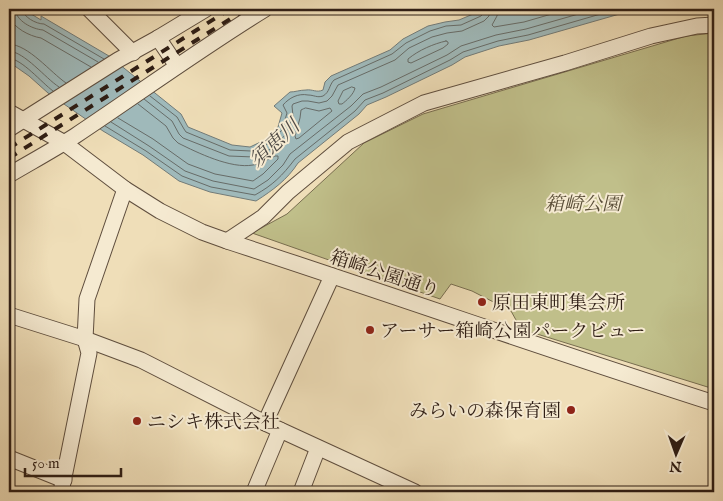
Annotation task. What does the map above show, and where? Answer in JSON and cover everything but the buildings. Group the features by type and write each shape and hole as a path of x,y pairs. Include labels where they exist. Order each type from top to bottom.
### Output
{"street":[{"path":"89,9 132,53"},
{"path":"9,129 118,60 206,9"},
{"path":"9,174 67,140 265,9"},
{"path":"227,241 263,217 288,192 348,142 424,103 565,63 651,36 714,24"},
{"path":"158,38 177,66"},
{"name":"箱崎公園通り","path":"9,112 29,116 67,140 125,189 160,211 202,232 714,403"},
{"path":"9,458 62,486 89,353 85,338 87,299 125,189"},
{"path":"265,423 332,276"},
{"path":"9,315 85,338 141,360 265,423 415,492"},
{"path":"254,492 280,430"},
{"path":"301,492 318,448"}],"green space":[{"name":"箱崎公園","path":"714,33 714,389 521,329 511,311 472,291 451,284 440,299 252,233 287,214 364,143 423,114 686,36"}],"water":[{"name":"須恵川","path":"9,9 23,9 41,20 41,16 109,56 181,114 188,127 232,145 250,147 267,139 278,127 282,113 274,106 290,92 323,90 325,82 331,76 390,50 403,39 428,26 459,20 485,9 637,9 465,57 367,105 359,114 298,163 279,184 256,201 210,192 179,181 143,155 103,131 48,93 9,62"}],"railway":[{"path":"9,148 230,9"},
{"path":"9,158 246,9"}],"place":[{"name":"原田東町集会所","path":"482,302"},
{"name":"アーサー箱崎公園パークビュー","path":"370,330"},
{"name":"みらいの森保育園","path":"571,410"},
{"name":"ニシキ株式会社","path":"137,421"}]}
